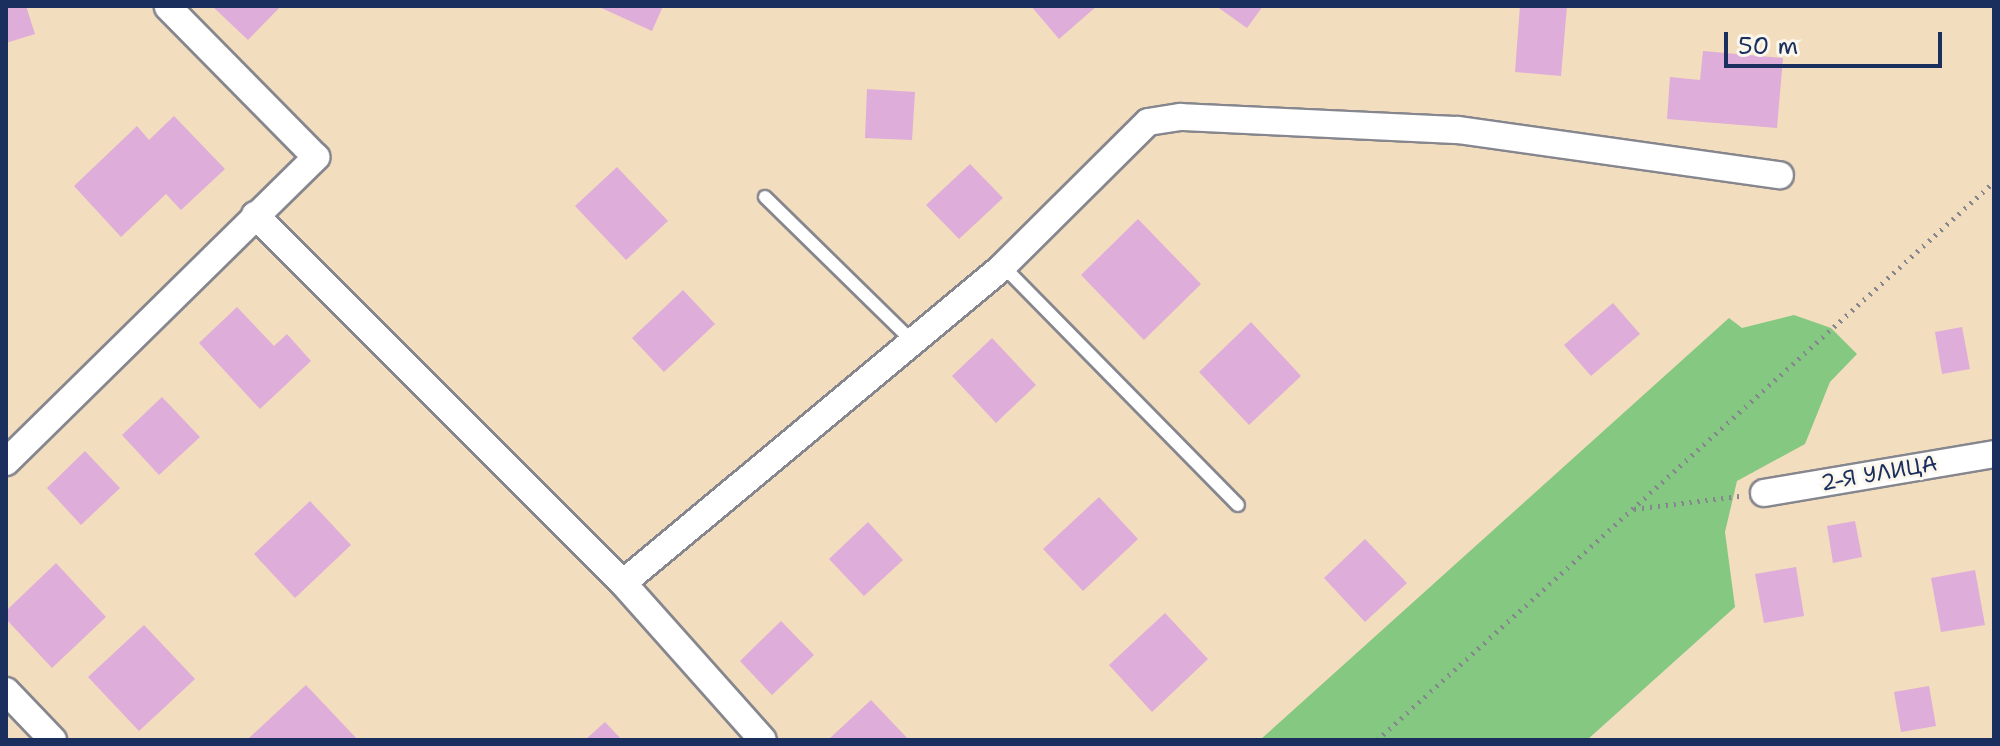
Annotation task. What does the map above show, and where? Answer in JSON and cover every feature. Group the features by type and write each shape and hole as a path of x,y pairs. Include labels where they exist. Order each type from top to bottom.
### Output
{"street":[{"path":"6,462 316,157 168,7"},
{"path":"623,583 1003,266 1148,122 1164,116 1458,130 1780,175"},
{"path":"255,215 623,583 763,740"},
{"name":"2-Я УЛИЦА","path":"1764,493 1994,454"},
{"path":"6,691 53,740"}],"lane":[{"path":"765,197 913,342"},
{"path":"1003,266 1238,505"}],"path":[{"path":"1377,740 1994,182"},
{"path":"1631,510 1764,493"}],"green space":[{"path":"1794,315 1831,328 1857,354 1830,382 1805,444 1737,481 1725,532 1735,607 1587,740 1260,740 1729,318 1742,328"}],"building":[{"path":"6,6 26,6 35,34 6,43"},
{"path":"212,6 281,6 248,40"},
{"path":"597,6 663,6 652,31"},
{"path":"1031,6 1097,6 1059,39"},
{"path":"1216,6 1263,6 1247,28"},
{"path":"1520,6 1567,6 1561,76 1515,72"},
{"path":"1703,51 1783,58 1777,128 1667,119 1670,77 1700,80"},
{"path":"867,89 915,92 912,140 865,138"},
{"path":"174,116 225,169 181,210 166,194 121,237 74,186 137,126 149,140"},
{"path":"970,164 1003,198 959,239 926,205"},
{"path":"617,167 668,221 626,260 575,206"},
{"path":"1138,219 1201,284 1144,340 1081,275"},
{"path":"683,290 715,324 664,372 632,338"},
{"path":"1613,303 1640,334 1591,376 1564,345"},
{"path":"237,307 274,346 287,334 311,361 260,409 199,343"},
{"path":"1251,322 1301,376 1249,425 1199,372"},
{"path":"1962,327 1970,369 1942,374 1935,332"},
{"path":"992,338 1036,385 996,423 952,376"},
{"path":"162,397 200,437 159,475 122,435"},
{"path":"85,451 120,488 81,525 47,488"},
{"path":"1099,497 1138,539 1083,591 1043,549"},
{"path":"310,501 351,545 295,598 254,554"},
{"path":"1855,521 1862,557 1833,563 1827,526"},
{"path":"868,522 903,560 864,596 829,559"},
{"path":"1365,539 1407,583 1365,622 1324,578"},
{"path":"56,563 106,617 52,668 6,619 6,611"},
{"path":"1796,567 1804,616 1764,623 1755,574"},
{"path":"1975,570 1985,625 1941,632 1931,578"},
{"path":"1165,613 1208,659 1152,712 1109,665"},
{"path":"781,621 814,655 772,695 740,661"},
{"path":"144,625 195,679 139,731 88,677"},
{"path":"306,685 358,740 247,740"},
{"path":"1929,686 1936,726 1901,732 1894,692"},
{"path":"871,700 909,740 828,740"},
{"path":"605,722 622,740 585,740"}]}
